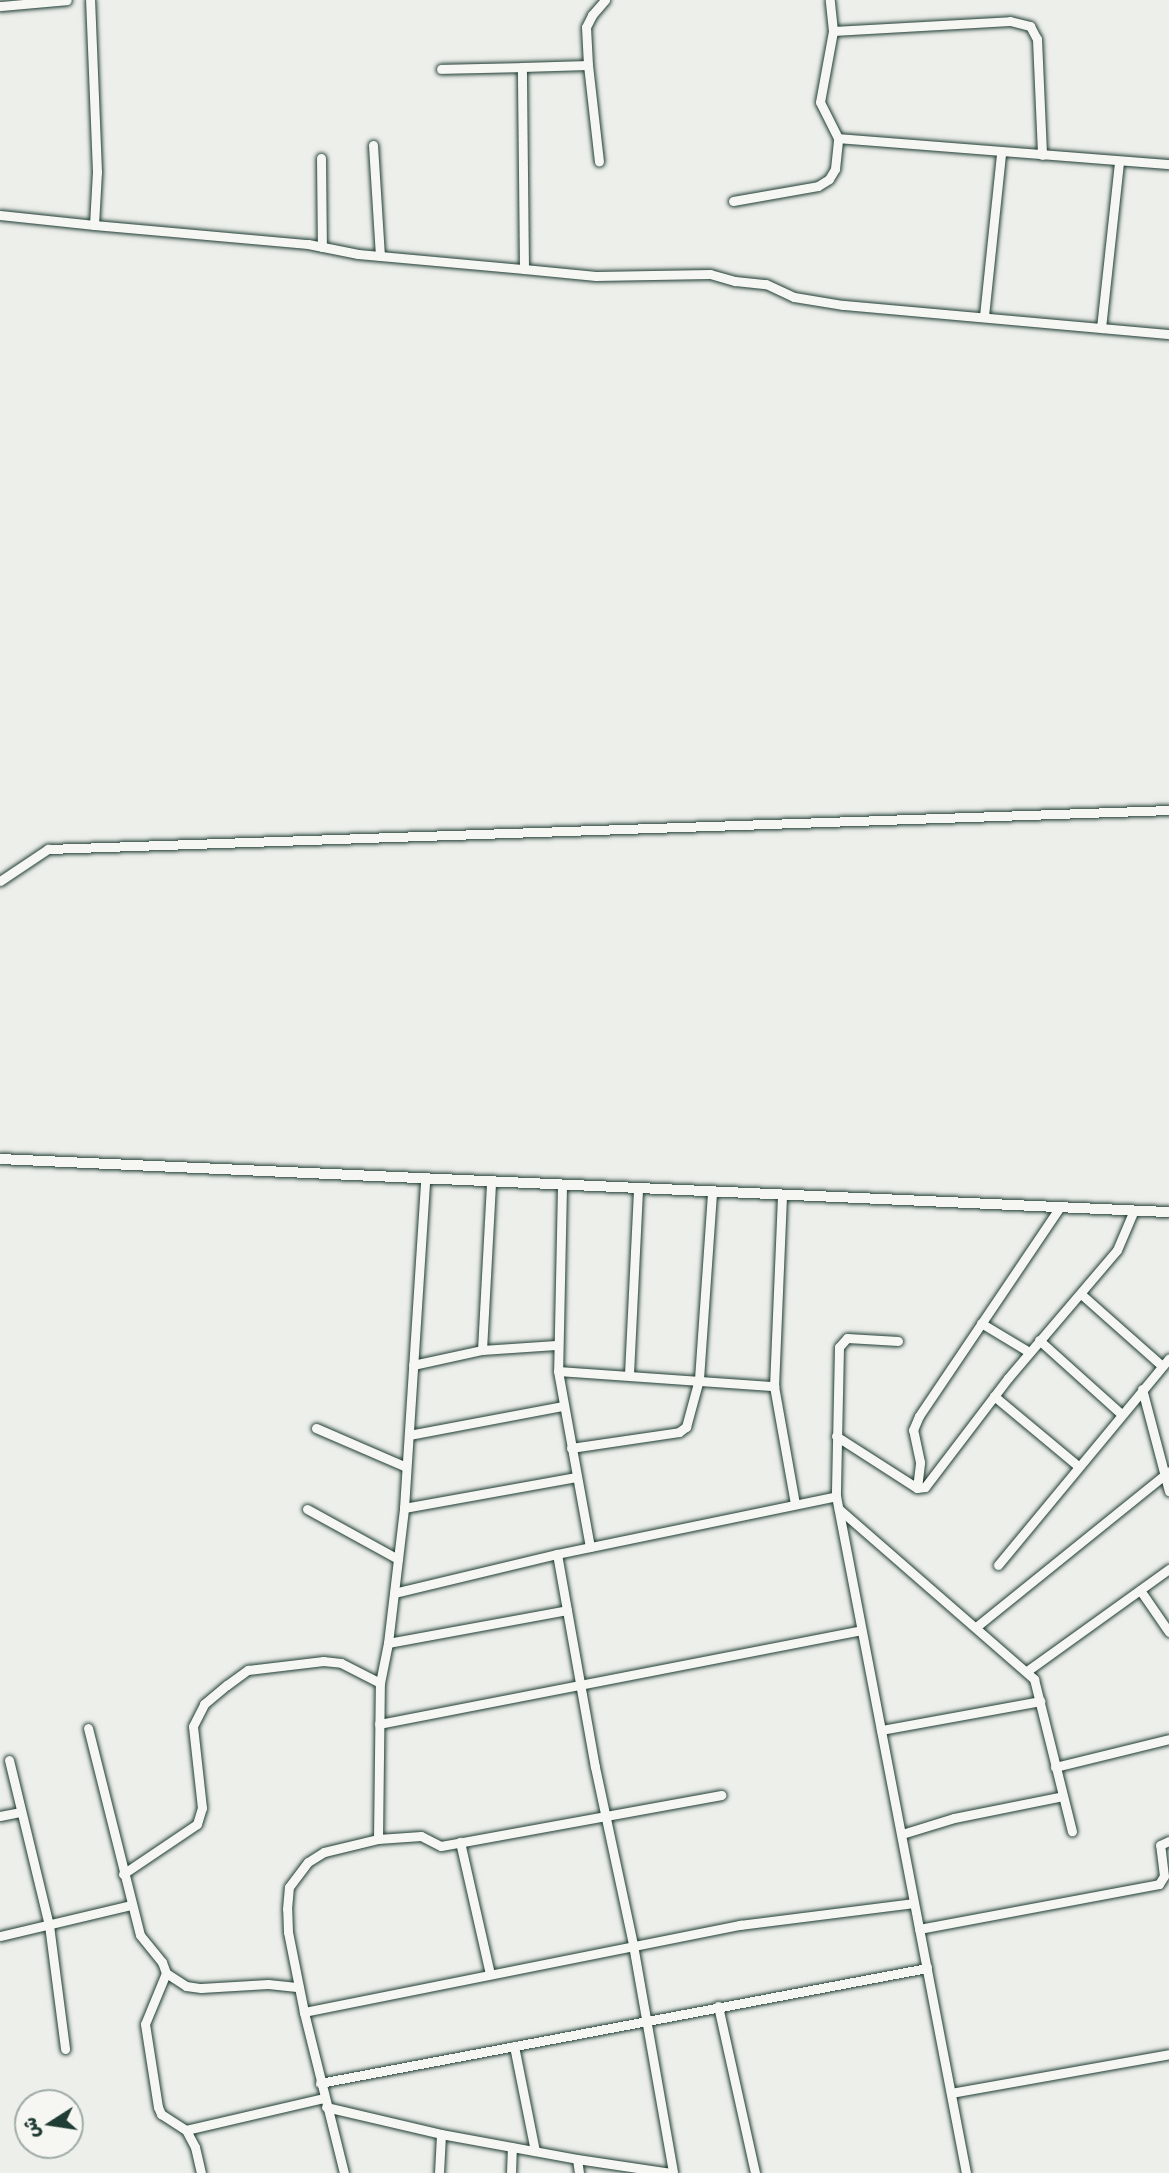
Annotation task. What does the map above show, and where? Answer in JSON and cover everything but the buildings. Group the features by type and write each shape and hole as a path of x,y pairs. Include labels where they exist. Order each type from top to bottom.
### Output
{"street":[{"path":"0,6 66,0"},
{"path":"90,0 97,172 94,225"},
{"path":"599,161 586,27 592,15 606,0"},
{"path":"733,201 818,186 829,179 835,169 838,138 820,102 833,31 830,0"},
{"path":"833,31 1010,21 1030,26 1037,39 1042,155"},
{"path":"441,69 588,65"},
{"path":"522,67 524,269"},
{"path":"838,138 1001,153 1169,164"},
{"path":"373,145 380,256"},
{"path":"984,316 1001,153"},
{"path":"321,158 322,247"},
{"path":"1101,328 1119,162"},
{"path":"0,215 596,276 710,274 735,281 766,284 794,297 843,305 1169,334"},
{"path":"0,881 48,849 1169,810"},
{"path":"0,1159 1169,1212"},
{"path":"378,1839 380,1684 388,1643 404,1508 425,1180"},
{"path":"482,1350 491,1182"},
{"path":"562,1186 556,1345 558,1371 590,1547"},
{"path":"629,1374 638,1189"},
{"path":"571,1448 679,1432 690,1420 699,1379 712,1192"},
{"path":"782,1196 774,1386 795,1504"},
{"path":"917,1488 920,1462 913,1430 981,1323 1060,1207"},
{"path":"836,1436 917,1488 925,1487 1028,1352 1117,1250 1134,1210"},
{"path":"1081,1294 1162,1366"},
{"path":"981,1323 1028,1352"},
{"path":"898,1341 847,1338 841,1341 836,1496 966,2173"},
{"path":"1039,1340 1120,1413"},
{"path":"413,1365 482,1350 556,1345"},
{"path":"999,1565 1120,1413 1169,1358"},
{"path":"558,1371 774,1386"},
{"path":"1142,1389 1167,1473 1169,1491"},
{"path":"994,1396 1078,1466"},
{"path":"409,1435 563,1406"},
{"path":"316,1428 406,1467"},
{"path":"976,1627 1167,1473"},
{"path":"404,1508 576,1477"},
{"path":"394,1593 558,1554 836,1496"},
{"path":"839,1508 1034,1679 1072,1832"},
{"path":"307,1509 398,1559"},
{"path":"186,2130 325,2103 441,2134 672,2173 647,2019 580,1686 558,1554"},
{"path":"1027,1671 1169,1569"},
{"path":"1140,1590 1169,1632"},
{"path":"388,1643 567,1610"},
{"path":"379,1724 862,1630"},
{"path":"123,1874 197,1824 202,1808 193,1726 204,1704 227,1685 248,1670 323,1661 341,1663 380,1684"},
{"path":"881,1730 1040,1702"},
{"path":"88,1728 131,1905 145,1944 162,1962 166,1973 186,1986 201,1988 268,1984 299,1987"},
{"path":"1055,1767 1169,1739"},
{"path":"9,1760 49,1925 65,2049"},
{"path":"344,2173 320,2083 288,1932 289,1887 308,1862 324,1852 378,1839 421,1836 441,1846 721,1795"},
{"path":"902,1834 954,1818 1062,1796"},
{"path":"0,1816 20,1812"},
{"path":"919,1929 1159,1884 1164,1876 1160,1845 1169,1841"},
{"path":"460,1842 490,1974"},
{"path":"304,2012 765,1921 914,1903"},
{"path":"0,1936 131,1905"},
{"path":"320,2083 926,1968"},
{"path":"166,1973 145,2024 158,2107 161,2114 186,2130 195,2147 201,2173"},
{"path":"718,2006 755,2173"},
{"path":"514,2046 535,2151"},
{"path":"951,2093 1169,2054"},
{"path":"439,2173 441,2134"},
{"path":"511,2173 512,2147"},
{"path":"577,2159 579,2173"}]}
